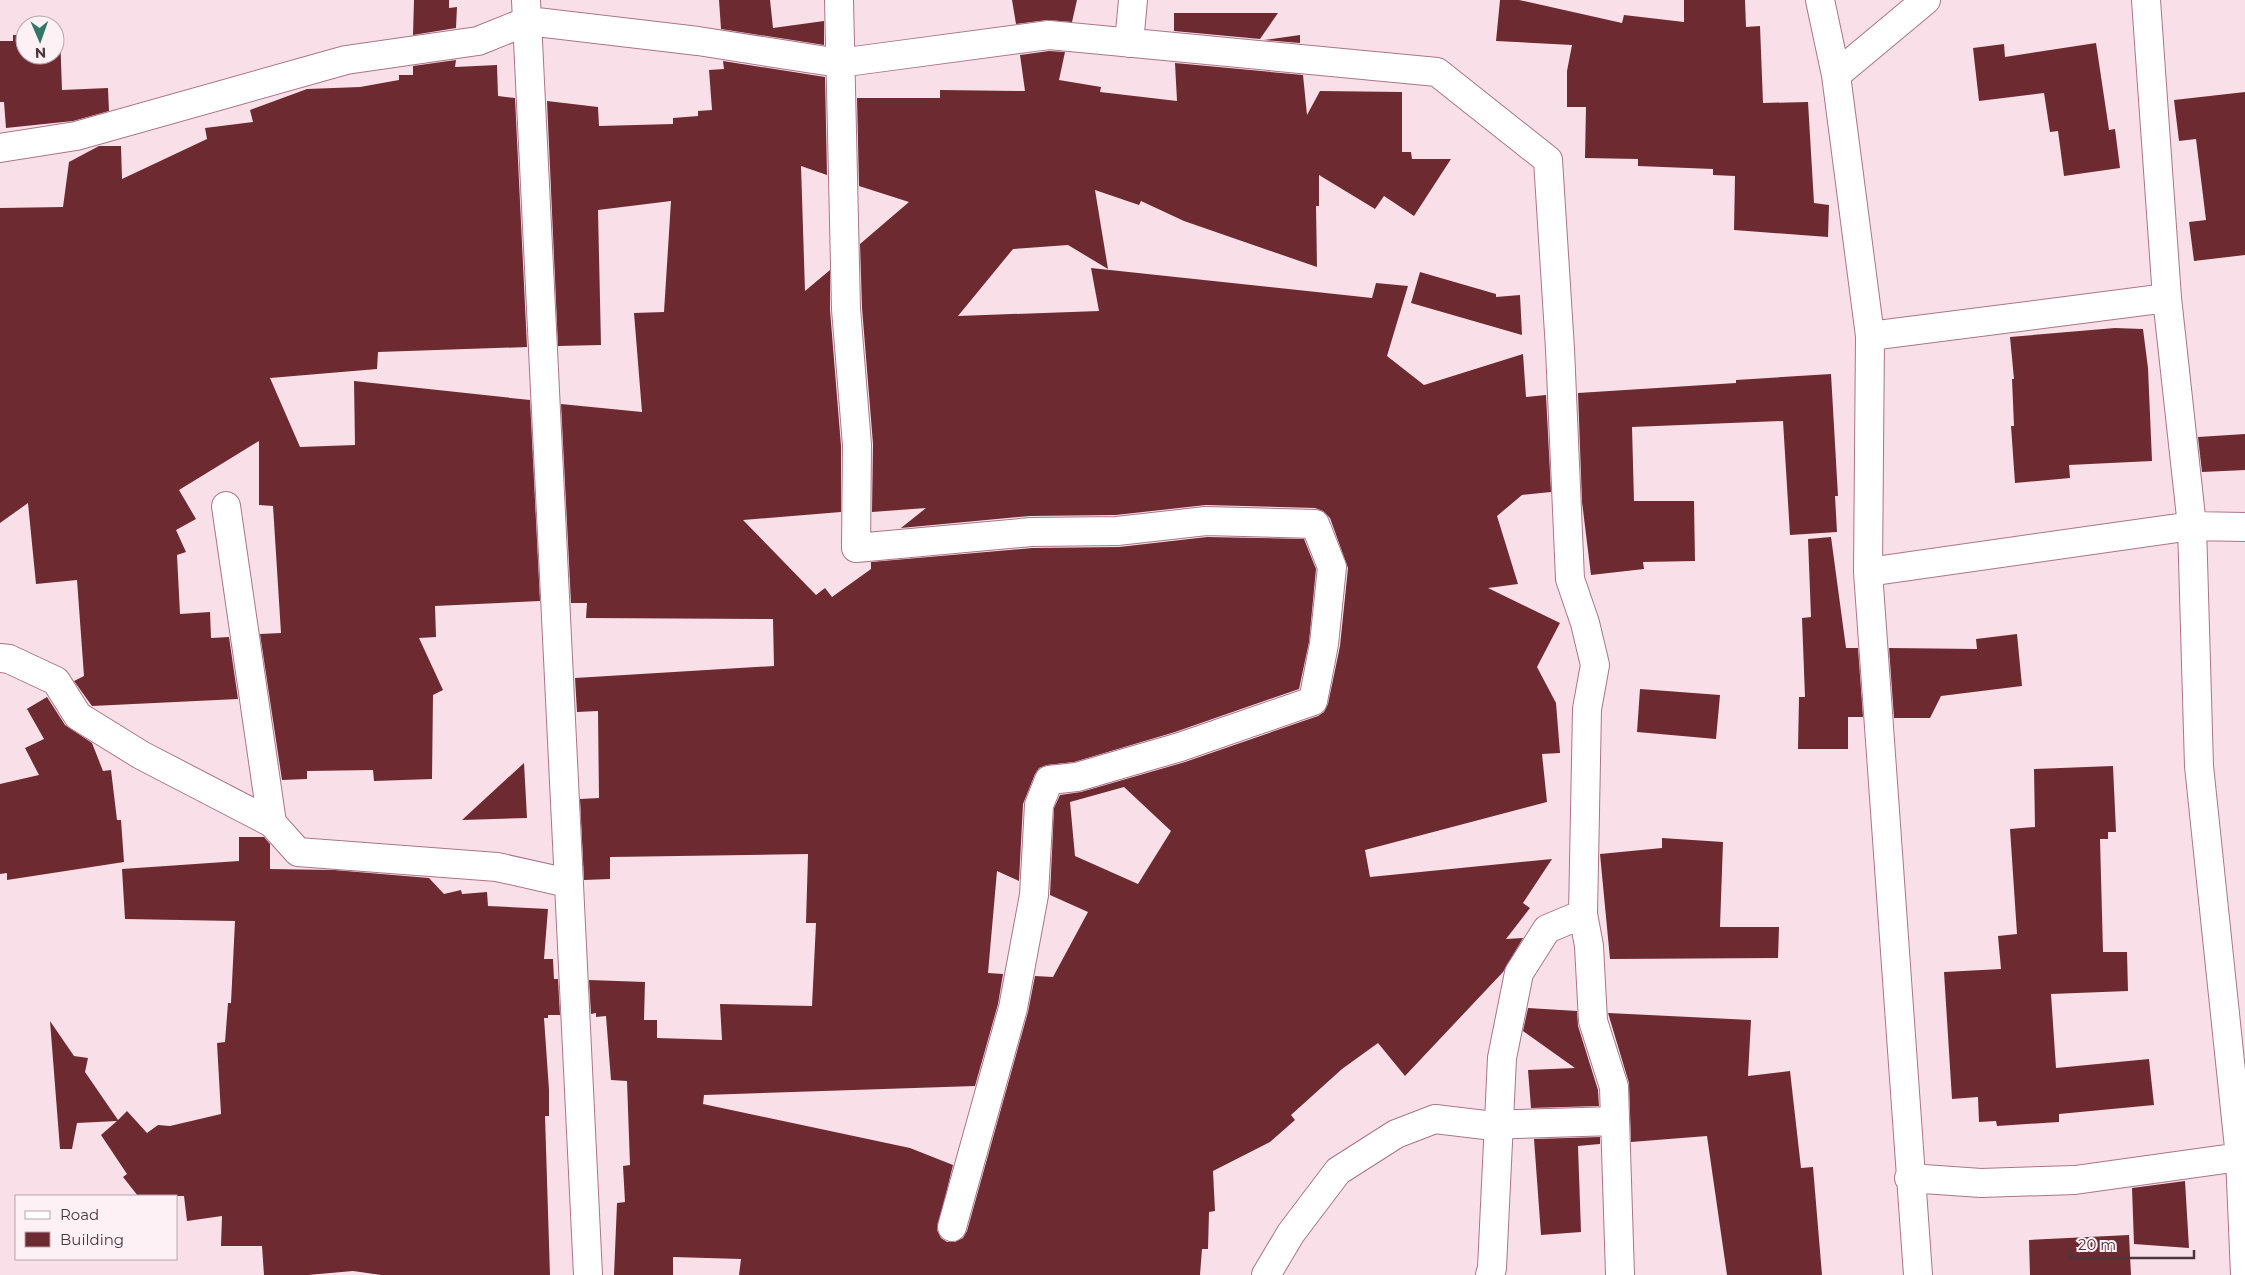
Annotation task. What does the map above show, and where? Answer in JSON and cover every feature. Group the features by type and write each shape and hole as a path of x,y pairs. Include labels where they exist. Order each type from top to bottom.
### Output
{"street":[{"path":"838,0 846,309 857,445 856,548 1031,532 1117,531 1206,521 1316,524 1332,567 1324,644 1313,701 1180,747 1077,777 1049,780 1039,805 1034,894 1013,1008 952,1227"},
{"path":"1129,43 1133,0"},
{"path":"1820,0 1836,75 1870,336 1868,572 1918,1275"},
{"path":"1836,75 1926,0"},
{"path":"2146,0 2167,298 2192,526 2199,766 2240,1157 2245,1275"},
{"path":"527,10 588,1275"},
{"path":"0,148 76,136 346,60 478,41 527,10 698,41 839,63 1049,35 1437,72 1548,160 1560,349 1570,579 1585,623 1595,665 1587,710 1583,914 1589,946 1593,1021 1614,1087 1620,1275"},
{"path":"1870,336 2167,298"},
{"path":"226,506 272,823"},
{"path":"1868,572 2192,526 2245,527"},
{"path":"0,658 9,659 56,682 78,716 141,754 272,823 298,852 496,867 568,883"},
{"path":"1490,1275 1492,1268 1502,1058 1518,974 1547,929 1583,914"},
{"path":"1266,1275 1291,1233 1338,1171 1396,1134 1435,1119 1499,1124 1615,1122"},
{"path":"1910,1178 1981,1183 2075,1180 2240,1157"}],"building":[{"path":"414,0 449,0 449,8 457,7 456,28 413,35"},
{"path":"719,0 770,0 773,28 824,21 824,45 721,29"},
{"path":"1012,0 1077,0 1072,22 1047,20 1016,24"},
{"path":"1500,0 1519,0 1622,23 1624,15 1684,22 1684,0 1745,0 1746,27 1760,26 1763,103 1808,102 1814,203 1829,205 1828,237 1734,230 1735,176 1713,175 1713,169 1638,166 1638,159 1585,158 1586,107 1567,107 1567,71 1572,45 1496,41"},
{"path":"1174,13 1278,13 1260,39 1174,31"},
{"path":"13,35 15,35 15,65 61,65 62,90 108,88 109,111 73,121 6,128 4,102 0,102 0,41 13,41"},
{"path":"1300,35 1300,43 1264,40"},
{"path":"2096,43 2109,130 2115,129 2120,168 2064,176 2058,131 2050,132 2044,93 1979,101 1973,48 2004,44 2005,57"},
{"path":"1049,51 1065,52 1059,80 1101,87 1100,92 1177,101 1175,63 1303,75 1307,115 1320,91 1402,92 1402,152 1411,152 1412,159 1451,159 1414,216 1384,196 1375,209 1319,175 1319,206 1316,206 1317,267 1184,221 1141,201 1139,205 1095,190 1108,269 1068,245 1013,249 958,316 1099,311 1091,268 1372,298 1376,283 1408,286 1387,356 1424,385 1523,354 1526,397 1546,395 1551,492 1522,495 1497,516 1518,584 1488,588 1560,623 1537,667 1556,703 1560,753 1542,754 1547,802 1365,850 1370,877 1552,859 1523,903 1530,908 1506,939 1523,938 1503,972 1405,1076 1378,1043 1342,1069 1291,1115 1295,1120 1270,1142 1213,1171 1215,1211 1209,1212 1208,1249 1202,1249 1200,1275 739,1275 741,1259 673,1257 673,1275 614,1275 617,1203 625,1202 623,1166 630,1165 627,1081 611,1080 606,1016 596,1017 596,1013 591,1014 589,980 645,982 644,1020 657,1020 657,1038 722,1040 720,1004 812,1006 816,923 806,923 808,854 610,857 610,879 584,880 580,799 599,798 598,711 577,712 575,678 774,666 773,619 586,618 587,603 571,603 561,404 642,412 634,313 664,312 671,201 598,210 601,345 558,346 547,101 598,107 599,126 673,124 673,118 698,116 698,111 712,110 709,70 724,69 723,61 825,77 827,175 801,166 805,291 830,270 830,310 841,446 841,512 743,520 816,595 825,588 832,597 871,569 871,562 1032,548 1119,547 1207,537 1304,539 1316,569 1309,642 1299,689 1175,732 1074,762 1047,765 1039,768 1035,774 1023,804 1019,881 997,871 988,973 1003,974 998,1004 975,1086 704,1095 703,1104 910,1148 953,1165 937,1230 941,1238 947,1242 955,1242 963,1238 967,1231 1028,1012 1035,976 1053,977 1088,912 1050,895 1054,808 1060,795 1081,792 1185,762 1318,716 1324,712 1328,704 1340,646 1348,568 1330,518 1323,511 1315,508 1206,505 1116,515 1030,516 901,528 926,508 872,512 873,444 862,308 860,244 909,202 859,186 857,98 940,98 940,90 1025,91 1020,55","holes":["1124,787 1171,831 1138,884 1075,856 1070,802"]},
{"path":"456,60 455,67 497,65 498,96 515,98 527,347 378,352 377,369 270,378 300,447 355,445 354,381 530,400 540,601 435,606 436,637 419,638 443,690 433,695 432,779 374,781 373,770 307,771 307,779 282,780 260,634 281,633 273,506 259,505 259,441 179,490 196,519 176,530 186,552 177,555 180,614 210,612 211,638 229,637 238,699 92,706 74,681 84,676 77,580 36,584 28,503 0,523 0,208 63,207 69,162 99,146 121,146 122,179 207,139 205,128 253,122 250,110 307,89 360,87 399,80 399,75 413,75 413,66"},
{"path":"2245,92 2245,255 2194,261 2189,222 2206,220 2196,139 2179,141 2174,100"},
{"path":"1420,272 1496,294 1496,297 1520,295 1522,335 1411,303"},
{"path":"2115,328 2143,329 2148,368 2152,461 2069,465 2070,478 2015,483 2011,426 2014,426 2012,379 2014,379 2010,337"},
{"path":"1831,374 1838,496 1835,496 1837,532 1790,535 1783,421 1632,427 1634,501 1694,501 1695,561 1643,562 1644,569 1591,575 1582,502 1578,393 1736,383 1736,380"},
{"path":"2245,434 2245,470 2202,472 2198,437"},
{"path":"1831,537 1846,648 1858,648 1863,717 1848,717 1848,749 1798,749 1799,697 1805,697 1802,618 1811,617 1808,539"},
{"path":"2017,634 2022,686 1941,696 1930,718 1894,718 1889,648 1977,649 1976,639"},
{"path":"1640,689 1720,695 1716,739 1637,732"},
{"path":"47,697 65,725 92,743 103,771 111,770 117,820 121,820 124,862 7,880 7,873 0,874 0,784 39,775 25,748 44,739 27,709 25,710"},
{"path":"524,763 527,818 462,820"},
{"path":"2113,766 2116,832 2108,832 2108,839 2100,839 2103,952 2127,952 2128,991 2051,994 2056,1068 2149,1059 2154,1105 2059,1114 2059,1122 1997,1126 1996,1121 1979,1122 1978,1097 1952,1099 1944,972 2001,969 1998,936 2017,934 2010,829 2035,827 2034,769"},
{"path":"239,837 264,837 270,844 270,869 334,870 429,878 444,894 461,890 462,894 487,892 488,906 548,909 544,959 553,959 554,979 558,979 560,1015 548,1015 548,1018 544,1018 549,1090 549,1116 545,1116 550,1275 381,1275 353,1271 308,1275 264,1275 262,1246 221,1246 222,1216 187,1221 184,1196 137,1195 123,1177 127,1174 101,1135 117,1121 77,1123 72,1149 60,1149 50,1021 74,1056 88,1058 85,1072 118,1120 127,1111 147,1133 158,1125 170,1126 221,1114 217,1043 225,1042 228,1003 231,1003 235,921 125,919 122,869 239,861"},
{"path":"1662,838 1723,842 1720,927 1779,927 1778,958 1610,959 1600,854 1662,848"},
{"path":"1528,1008 1577,1011 1578,1026 1598,1090 1599,1106 1531,1108 1528,1070 1575,1068 1523,1031"},
{"path":"1608,1013 1751,1020 1748,1076 1790,1071 1801,1168 1813,1167 1822,1275 1727,1275 1707,1136 1631,1142 1629,1083"},
{"path":"1600,1137 1600,1144 1578,1146 1581,1232 1541,1235 1534,1139"},
{"path":"2185,1181 2189,1248 2134,1244 2132,1188"},
{"path":"2129,1235 2131,1275 2030,1275 2029,1240"}]}
